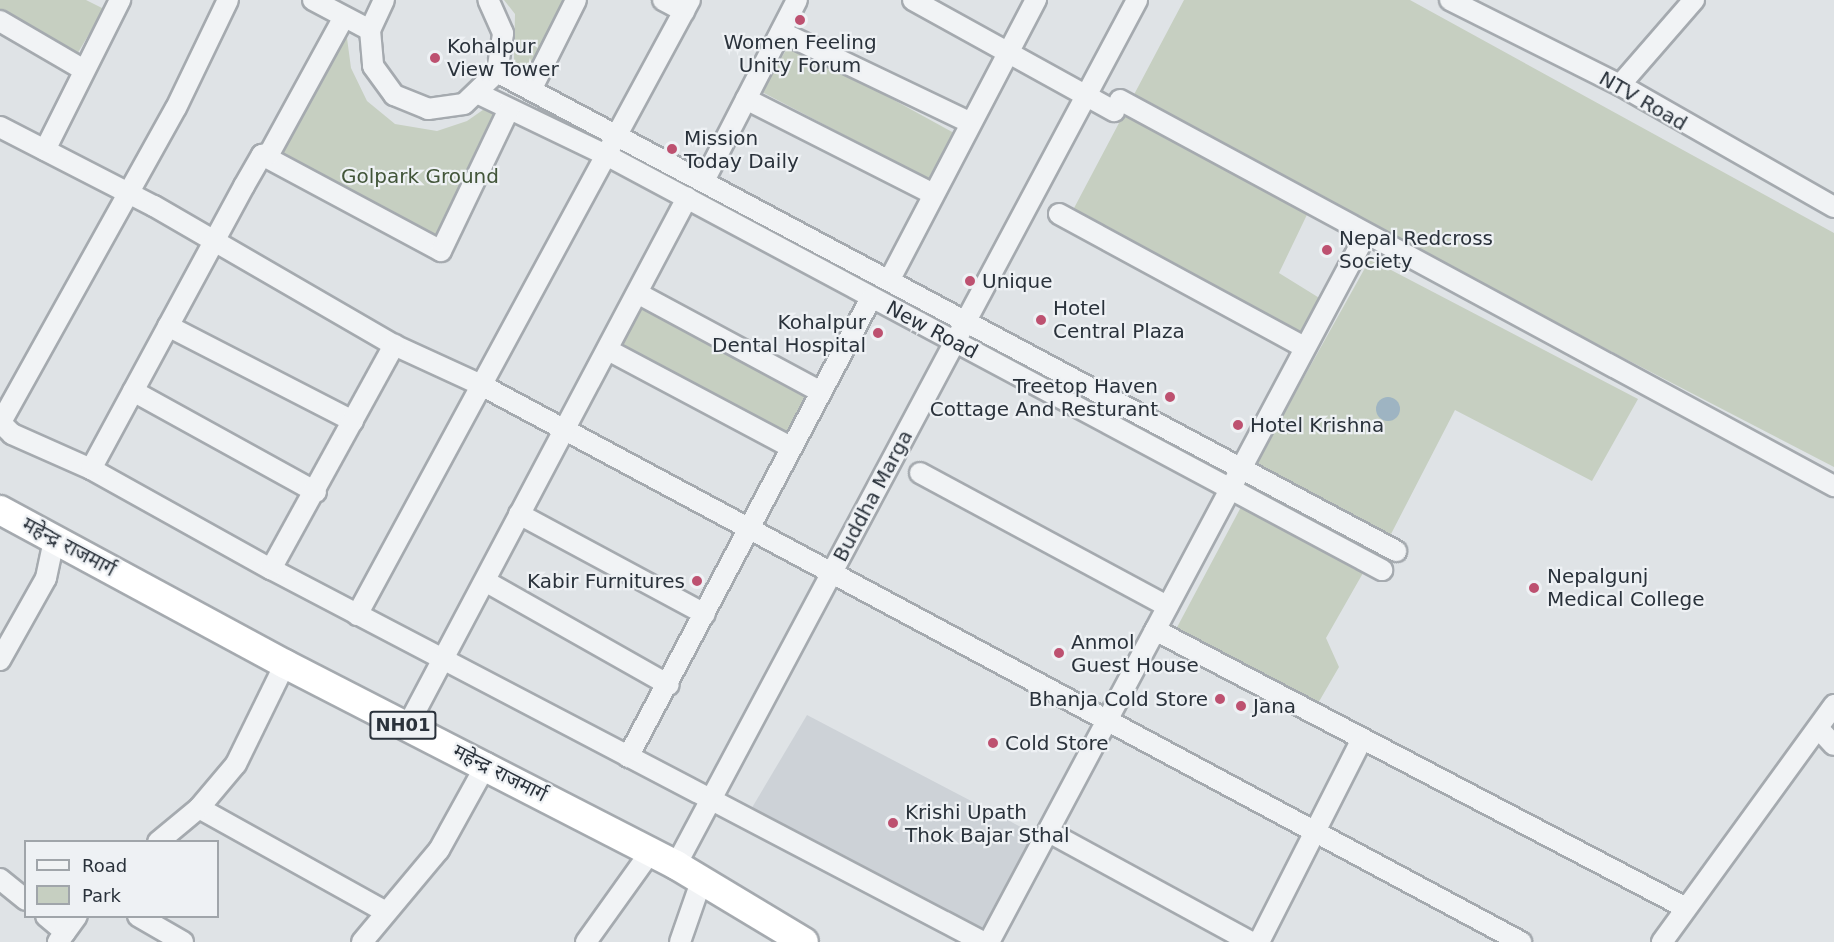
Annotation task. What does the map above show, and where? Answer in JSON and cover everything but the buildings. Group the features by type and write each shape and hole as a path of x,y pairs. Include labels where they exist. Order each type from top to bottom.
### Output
{"highway":[{"name":"महेन्द्र राजमार्ग","path":"0,510 285,664 406,727 487,763 650,854 676,864 804,942"}],"street":[{"path":"228,0 128,194 1,422 12,434 91,470 442,660 983,942"},
{"path":"313,0 370,30"},
{"path":"378,2 370,30 373,66 382,82 410,104 446,109 479,94 497,72 502,33 488,0"},
{"path":"532,88 576,0"},
{"path":"357,615 608,156 687,6 663,0"},
{"path":"705,179 797,0"},
{"path":"913,0 1087,97 1117,106 1834,486"},
{"path":"891,277 969,122 1009,55 1036,0"},
{"name":"Buddha Marga","path":"676,864 1137,0"},
{"name":"NTV Road","path":"1450,0 1620,85 1834,207"},
{"path":"1620,85 1694,0"},
{"path":"45,150 116,1"},
{"path":"262,155 269,154 344,17"},
{"path":"0,21 82,69"},
{"path":"782,32 969,122"},
{"name":"New Road","path":"497,72 619,133 891,277 967,321 1240,469 1396,550"},
{"name":"New Road","path":"479,94 608,156 1228,490 1382,570"},
{"path":"746,99 933,194"},
{"path":"262,155 441,251 509,109"},
{"path":"0,127 128,194 212,244 394,345 483,386 561,431 1106,724 1521,942"},
{"path":"91,470 262,155"},
{"path":"406,727 485,581 561,431 639,294 687,198"},
{"path":"1059,214 1304,347"},
{"path":"988,942 1365,236"},
{"path":"639,294 821,392"},
{"path":"628,757 669,684 871,298"},
{"path":"168,326 354,421"},
{"path":"271,569 316,492 394,345"},
{"path":"608,350 792,448"},
{"path":"133,391 316,492"},
{"path":"920,473 1167,606"},
{"path":"519,514 705,614"},
{"path":"0,660 46,578 54,539"},
{"path":"485,581 669,684"},
{"path":"1155,630 1361,741 1686,908"},
{"path":"160,840 199,808 236,764 285,664"},
{"path":"1662,942 1834,705"},
{"path":"1818,728 1834,745"},
{"path":"1259,942 1361,741"},
{"path":"362,942 439,850 487,763"},
{"path":"199,808 386,912"},
{"path":"1048,832 1251,942"},
{"path":"585,942 650,854"},
{"path":"0,879 24,898"},
{"path":"680,942 702,879"},
{"path":"48,918 62,937 76,918"},
{"path":"141,918 183,942"}],"shaded area":[{"name":"Krishi Upath Thok Bajar Sthal","path":"807,715 1036,835 982,933 750,811"}],"green space":[{"path":"0,0 86,0 104,9 76,56 0,10"},
{"path":"504,0 575,0 535,74 514,61 515,14"},
{"path":"1184,0 1410,0 1834,233 1834,467 1315,198 1279,273 1321,299 1301,333 1073,210"},
{"name":"Golpark Ground","path":"345,23 351,68 367,101 395,124 437,131 467,121 490,105 506,114 437,239 274,155"},
{"path":"790,43 954,133 928,179 762,92"},
{"path":"1370,259 1638,399 1592,481 1455,410 1390,536 1255,465"},
{"path":"646,302 815,395 791,444 619,351"},
{"path":"1241,507 1367,566 1326,638 1339,667 1317,705 1174,633"}],"water":[{"path":"1388,397 1396,401 1400,409 1396,417 1388,421 1380,417 1376,409 1380,401"}],"place":[{"name":"Women Feeling Unity Forum","path":"800,20"},
{"name":"Kohalpur View Tower","path":"435,58"},
{"name":"Mission Today Daily","path":"672,149"},
{"name":"Nepal Redcross Society","path":"1327,250"},
{"name":"Unique","path":"970,281"},
{"name":"Hotel Central Plaza","path":"1041,320"},
{"name":"Kohalpur Dental Hospital","path":"878,333"},
{"name":"Treetop Haven Cottage And Resturant","path":"1170,397"},
{"name":"Hotel Krishna","path":"1238,425"},
{"name":"Kabir Furnitures","path":"697,581"},
{"name":"Nepalgunj Medical College","path":"1534,588"},
{"name":"Anmol Guest House","path":"1059,653"},
{"name":"Bhanja Cold Store","path":"1220,699"},
{"name":"Jana","path":"1241,706"},
{"name":"Cold Store","path":"993,743"},
{"name":"Krishi Upath Thok Bajar Sthal","path":"893,823"}]}
